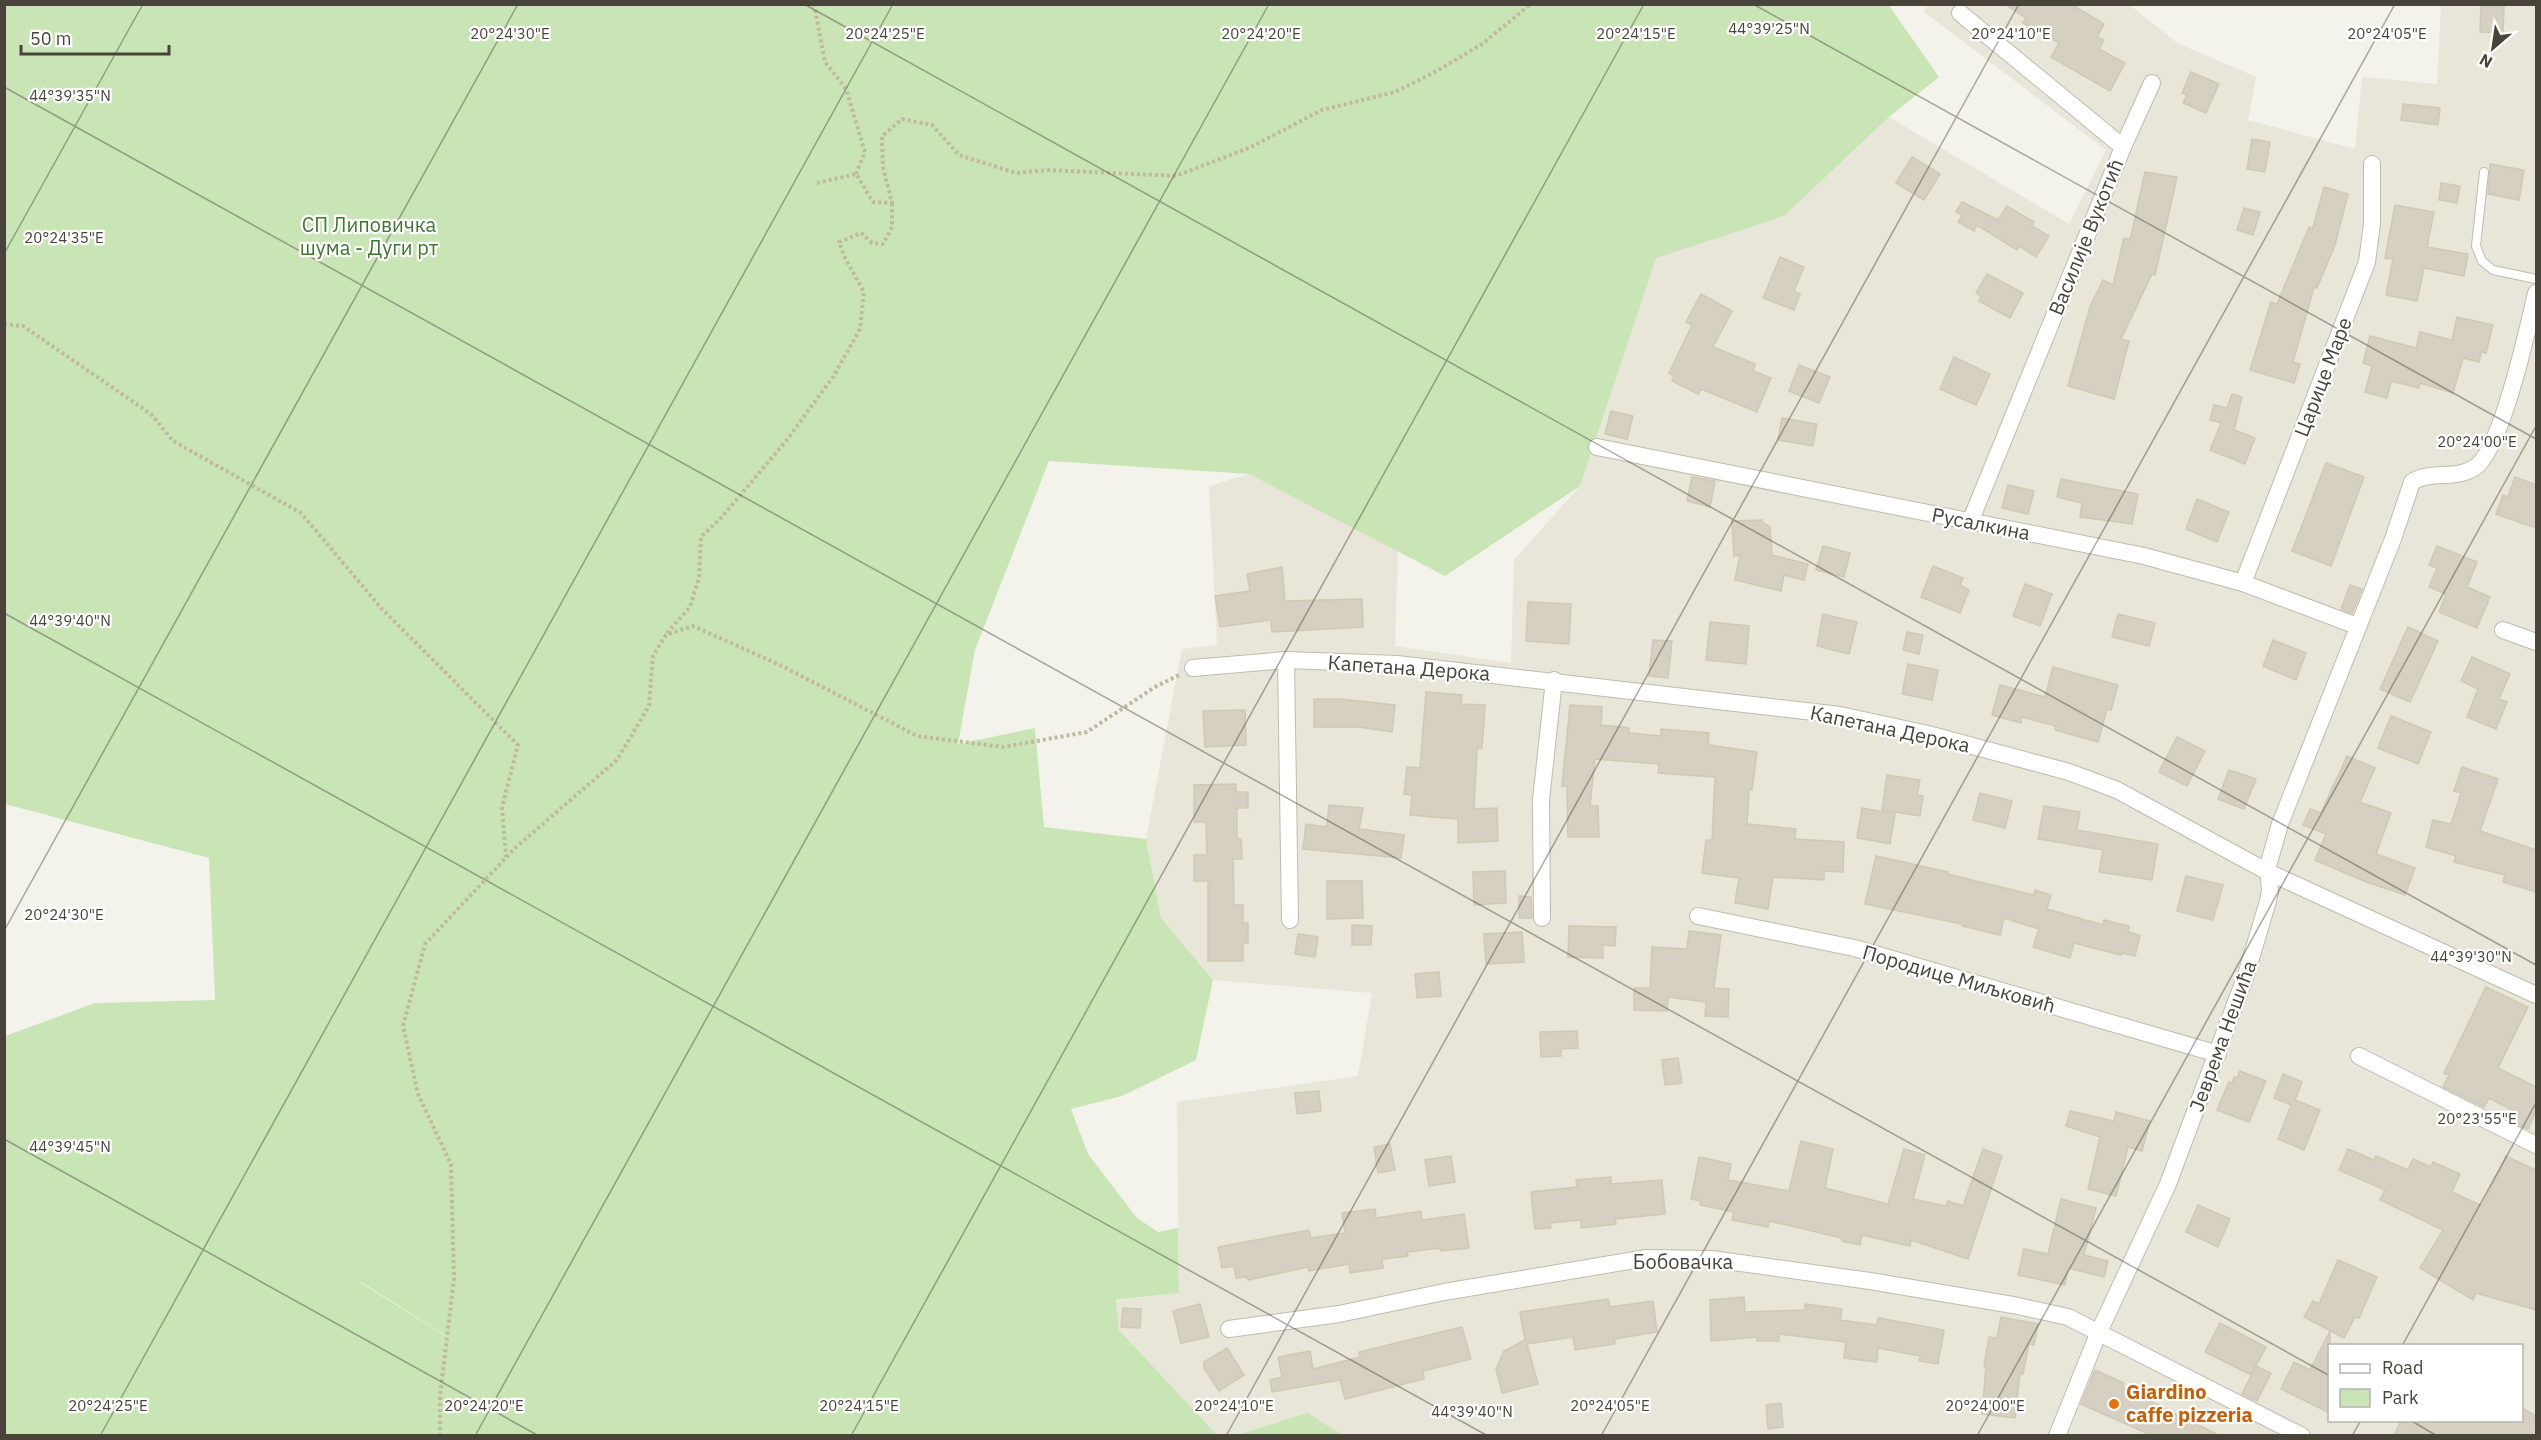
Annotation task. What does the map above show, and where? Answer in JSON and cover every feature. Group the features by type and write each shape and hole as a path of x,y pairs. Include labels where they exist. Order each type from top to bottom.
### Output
{"street":[{"name":"Василије Вукотић","path":"1960,12 2123,147 1970,522"},
{"path":"2123,147 2152,83"},
{"name":"Царице Маре","path":"2244,583 2367,261 2372,224 2372,164"},
{"name":"Јеврема Нешића","path":"2057,1436 2098,1334 2168,1184 2217,1054 2246,975 2268,901 2270,891 2268,872 2280,824 2393,539 2412,482 2428,476 2457,474 2475,468 2490,450 2518,365 2536,293"},
{"name":"Русалкина","path":"1597,447 2144,556 2244,583 2357,626"},
{"path":"2503,630 2536,642"},
{"path":"1286,660 1290,920"},
{"name":"Капетана Дерока","path":"1193,668 1286,660 1397,664 1554,680 1840,715 1928,734 2069,772 2117,790 2268,872 2536,995"},
{"path":"1542,918 1541,800 1554,680"},
{"name":"Породице Миљковић","path":"1698,916 1854,948 2217,1054"},
{"path":"2359,1056 2536,1145"},
{"name":"Бобовачка","path":"1229,1329 1339,1314 1443,1292 1636,1260 1712,1258 1870,1281 2002,1303 2068,1317 2302,1436"}],"lane":[{"path":"2484,172 2476,246 2482,261 2493,270 2536,279"}],"path":[{"path":"814,4 825,62 846,89 865,152 856,174"},
{"path":"440,1436 440,1396 454,1279 451,1164 418,1094 403,1026 425,944 506,858 617,760 649,706 653,656 666,635 690,607 699,578 701,537 721,518 786,441 833,377 860,329 864,292 839,242 861,233 872,243 884,244 892,226 892,203 883,166 882,136 902,119 932,125 959,155 1016,172 1049,170 1176,176 1251,147 1322,110 1395,92 1437,71 1482,44 1531,4"},
{"path":"817,183 856,174"},
{"path":"856,174 873,202 892,203"},
{"path":"4,324 23,326 151,414 173,441 301,513 382,609 518,745 502,807 506,858"},
{"path":"666,635 693,626 782,666 917,736 1003,747 1087,732 1155,687 1193,668"}],"shaded area":[{"path":"1928,5 2130,5 2177,43 2256,77 2248,120 2355,149 2362,77 2437,84 2441,5 2536,5 2536,1435 1342,1436 1308,1414 1237,1435 1217,1435 1119,1330 1116,1301 1179,1293 1177,1102 1358,1076 1372,993 1213,980 1161,918 1146,839 1182,649 1217,645 1209,486 1249,474 1398,551 1395,646 1511,663 1514,560 1580,486 1656,257 1784,216 1889,117 2069,224 2106,150 1924,12"}],"green space":[{"name":"СП Липовичка шума - Дуги рт","path":"1888,4 1939,77 1889,117 1784,216 1656,258 1580,486 1445,576 1249,474 1049,461 975,650 958,744 1035,728 1044,827 1146,839 1161,918 1213,980 1196,1060 1122,1096 1071,1109 1088,1154 1137,1218 1158,1232 1178,1228 1179,1293 1116,1300 1119,1330 1217,1435 5,1436 5,1036 95,1003 215,1000 209,858 5,804 4,5","holes":["361,1282 489,1363 361,1283"]},
{"path":"1308,1413 1342,1435 1237,1435"}],"building":[{"path":"2005,4 2071,4 2104,24 2097,37 2104,40 2099,49 2125,63 2110,91 2051,57 2059,43 2023,23 2026,18"},
{"path":"2481,5 2504,6 2503,33 2480,32"},
{"path":"2191,72 2219,84 2206,113 2183,103 2187,95 2182,93"},
{"path":"2403,104 2440,108 2438,125 2401,120"},
{"path":"2252,139 2270,142 2265,172 2247,169"},
{"path":"1912,157 1940,174 1924,200 1896,183"},
{"path":"2490,164 2524,170 2519,200 2488,194"},
{"path":"2145,172 2177,177 2155,275 2152,274 2121,339 2129,341 2114,399 2068,386 2090,307 2103,280 2113,285 2124,238 2130,240"},
{"path":"2441,183 2460,186 2457,203 2439,200"},
{"path":"2324,187 2348,194 2335,245 2317,288 2314,287 2293,362 2300,364 2294,383 2250,370 2271,302 2277,304 2309,227 2313,228"},
{"path":"1962,202 1998,220 2007,206 2034,222 2032,226 2049,236 2036,257 2019,246 2017,250 1977,225 1974,231 1958,222 1962,215 1956,212"},
{"path":"2395,205 2434,212 2427,247 2468,254 2464,276 2424,268 2417,301 2386,295 2393,259 2385,258"},
{"path":"2244,208 2260,212 2253,235 2237,230"},
{"path":"1780,257 1804,267 1794,291 1800,294 1794,310 1763,298"},
{"path":"1987,274 2023,293 2010,318 1979,301 1981,296 1976,293"},
{"path":"1701,294 1732,311 1713,347 1755,364 1753,371 1771,378 1757,412 1701,389 1698,394 1672,381 1674,376 1669,373 1692,325 1686,322"},
{"path":"2457,317 2493,325 2486,353 2481,352 2479,362 2463,358 2453,393 2420,383 2419,388 2391,381 2387,398 2365,392 2372,366 2363,363 2370,336 2416,348 2420,332 2452,340"},
{"path":"1954,357 1990,374 1976,405 1940,389"},
{"path":"1799,365 1830,377 1819,403 1789,391"},
{"path":"2232,394 2242,397 2234,430 2255,438 2245,464 2210,450 2221,423 2210,420 2214,405 2227,408"},
{"path":"1611,411 1633,416 1627,439 1605,434"},
{"path":"1782,418 1817,424 1813,446 1778,440"},
{"path":"2326,463 2364,477 2331,566 2292,551"},
{"path":"1692,477 1715,481 1710,507 1687,501"},
{"path":"2515,477 2536,485 2536,528 2496,514 2503,495 2508,497"},
{"path":"2061,479 2138,494 2132,524 2080,517 2082,503 2057,497"},
{"path":"2008,485 2034,491 2028,514 2002,508"},
{"path":"2197,499 2229,512 2217,542 2186,529"},
{"path":"1762,520 1770,527 1772,555 1808,564 1804,580 1784,575 1781,591 1735,580 1740,555 1734,556 1732,521"},
{"path":"1823,546 1850,553 1844,577 1816,570"},
{"path":"2437,546 2477,562 2467,587 2490,597 2477,628 2439,612 2446,594 2429,587 2437,568 2429,565"},
{"path":"1933,566 1963,578 1960,585 1969,590 1960,613 1921,597"},
{"path":"1282,567 1285,601 1362,599 1363,627 1272,632 1271,620 1220,627 1215,596 1250,591 1247,574"},
{"path":"2025,584 2052,594 2040,626 2013,616"},
{"path":"2350,585 2362,589 2352,613 2341,609"},
{"path":"1528,602 1571,604 1569,644 1526,641"},
{"path":"1823,614 1857,622 1849,654 1817,646"},
{"path":"2118,614 2155,623 2149,646 2112,637"},
{"path":"1710,622 1749,626 1746,664 1706,660"},
{"path":"2408,627 2438,641 2410,702 2380,689"},
{"path":"1907,632 1923,635 1919,654 1903,650"},
{"path":"1653,640 1672,641 1668,678 1649,676"},
{"path":"2273,640 2306,653 2296,680 2263,666"},
{"path":"2472,657 2510,674 2499,699 2507,702 2496,729 2467,717 2478,689 2461,681"},
{"path":"1908,664 1938,670 1932,700 1902,694"},
{"path":"2053,667 2118,685 2111,710 2107,709 2098,742 2055,730 2056,726 2022,717 2021,723 1992,715 2000,685 2045,697"},
{"path":"1426,692 1462,695 1461,704 1485,705 1482,748 1477,748 1474,809 1497,808 1498,841 1458,843 1458,819 1410,815 1412,795 1404,794 1407,767 1420,768"},
{"path":"1314,699 1340,699 1395,705 1392,732 1358,727 1314,727"},
{"path":"1570,705 1602,707 1601,725 1629,728 1629,733 1661,736 1661,729 1709,733 1708,745 1757,752 1752,790 1749,790 1747,824 1796,829 1795,839 1844,842 1843,872 1824,871 1824,880 1773,877 1768,909 1735,903 1739,878 1702,873 1706,840 1712,840 1715,777 1658,773 1659,764 1595,759 1590,806 1598,806 1599,837 1568,837 1567,786 1562,786"},
{"path":"1245,710 1246,745 1205,747 1203,711"},
{"path":"2391,716 2431,732 2418,764 2378,748"},
{"path":"2177,737 2205,751 2187,786 2159,772"},
{"path":"2347,756 2375,768 2360,802 2391,813 2376,854 2415,868 2405,895 2364,881 2315,860 2326,834 2303,825 2310,809 2321,813"},
{"path":"2462,767 2498,779 2480,831 2536,850 2536,892 2503,882 2505,875 2454,862 2456,856 2426,847 2433,820 2451,824 2461,793 2454,791"},
{"path":"2229,770 2256,779 2244,809 2218,799"},
{"path":"1887,775 1920,780 1917,795 1923,796 1920,816 1882,810"},
{"path":"1236,784 1236,792 1248,792 1248,808 1237,808 1237,839 1241,839 1242,859 1233,859 1234,905 1243,905 1243,923 1248,923 1248,943 1243,943 1243,961 1208,961 1208,881 1194,881 1194,855 1207,855 1206,822 1194,822 1194,785"},
{"path":"1980,793 2012,801 2005,828 1973,820"},
{"path":"1329,805 1363,808 1359,829 1404,835 1401,858 1303,849 1306,824 1327,827"},
{"path":"2044,806 2080,812 2077,830 2158,844 2152,880 2099,872 2103,850 2038,839"},
{"path":"1862,808 1895,814 1890,844 1857,838"},
{"path":"1876,856 2034,895 2035,890 2051,895 2047,909 2103,925 2104,920 2129,926 2128,932 2140,935 2135,956 2122,953 2121,955 2074,943 2070,958 2033,947 2039,929 2004,918 2000,935 1962,926 1962,924 1865,904"},
{"path":"1505,871 1506,903 1474,905 1473,872"},
{"path":"2186,876 2223,885 2213,920 2177,911"},
{"path":"1327,881 1362,881 1363,918 1327,919"},
{"path":"1519,896 1531,897 1532,918 1519,918"},
{"path":"1352,925 1372,926 1371,945 1352,945"},
{"path":"1569,926 1616,927 1615,946 1603,945 1603,958 1568,957"},
{"path":"1689,931 1721,935 1714,988 1729,989 1728,1017 1705,1016 1706,1002 1668,997 1667,1011 1634,1010 1634,988 1650,988 1652,947 1687,949"},
{"path":"1522,932 1524,962 1486,964 1484,934"},
{"path":"1298,934 1318,937 1315,957 1295,954"},
{"path":"1439,972 1441,996 1417,998 1415,974"},
{"path":"2486,987 2528,1007 2498,1068 2536,1087 2536,1111 2528,1129 2511,1121 2516,1112 2489,1098 2484,1107 2443,1087 2449,1075 2444,1073"},
{"path":"1577,1031 1578,1048 1561,1049 1561,1056 1541,1057 1540,1032"},
{"path":"1678,1058 1682,1083 1665,1085 1662,1060"},
{"path":"2240,1071 2266,1081 2249,1122 2217,1110 2229,1082 2232,1083 2234,1077 2237,1078"},
{"path":"2283,1074 2302,1082 2295,1100 2320,1110 2304,1150 2278,1139 2291,1105 2274,1098"},
{"path":"1319,1091 1321,1111 1297,1114 1295,1093"},
{"path":"2070,1111 2114,1121 2116,1112 2150,1121 2142,1151 2128,1147 2116,1196 2088,1189 2100,1137 2066,1126"},
{"path":"1801,1141 1833,1149 1825,1188 1888,1204 1904,1149 1925,1155 1913,1199 1946,1206 1948,1201 1963,1206 1983,1149 2002,1156 1968,1259 1911,1240 1910,1246 1862,1235 1860,1245 1842,1241 1842,1238 1769,1221 1768,1227 1732,1220 1734,1212 1700,1205 1701,1201 1691,1199 1699,1157 1731,1164 1728,1180 1789,1191"},
{"path":"1390,1144 1395,1170 1378,1173 1374,1147"},
{"path":"2348,1149 2374,1160 2376,1156 2408,1170 2413,1159 2431,1167 2433,1162 2460,1174 2452,1192 2482,1206 2506,1156 2536,1170 2536,1310 2476,1293 2473,1300 2420,1268 2443,1230 2380,1200 2385,1190 2339,1170"},
{"path":"1451,1156 1455,1182 1429,1186 1425,1160"},
{"path":"1611,1177 1611,1184 1662,1180 1665,1214 1615,1219 1616,1224 1581,1228 1581,1220 1550,1223 1551,1228 1535,1229 1531,1192 1577,1187 1576,1180"},
{"path":"2061,1199 2096,1208 2084,1255 2108,1261 2104,1277 2068,1268 2065,1285 2018,1275 2024,1249 2048,1254"},
{"path":"2198,1205 2230,1219 2218,1247 2186,1232"},
{"path":"1375,1209 1376,1218 1421,1211 1422,1220 1464,1214 1469,1248 1441,1251 1440,1248 1407,1252 1408,1256 1382,1259 1383,1268 1350,1273 1349,1264 1309,1271 1308,1267 1248,1280 1247,1277 1236,1278 1234,1266 1222,1268 1218,1247 1309,1230 1311,1238 1345,1233 1342,1213"},
{"path":"2338,1260 2377,1277 2359,1318 2355,1317 2344,1338 2304,1317 2313,1301 2319,1304"},
{"path":"1744,1297 1745,1312 1805,1310 1805,1304 1842,1309 1840,1320 1877,1325 1878,1318 1944,1330 1938,1364 1919,1361 1920,1356 1878,1348 1877,1362 1844,1358 1846,1342 1779,1334 1779,1341 1757,1341 1757,1337 1711,1341 1710,1300"},
{"path":"1608,1299 1610,1307 1653,1301 1657,1332 1614,1339 1615,1344 1575,1350 1573,1337 1527,1344 1538,1384 1502,1393 1496,1369 1504,1351 1525,1340 1520,1312"},
{"path":"1200,1304 1209,1337 1181,1343 1173,1311"},
{"path":"1123,1308 1141,1309 1140,1328 1121,1327"},
{"path":"2001,1317 2038,1324 2034,1345 2029,1344 2023,1374 2020,1373 2015,1418 1982,1414 1986,1367 1984,1366 1989,1337 1997,1338"},
{"path":"2220,1323 2266,1347 2251,1375 2205,1352"},
{"path":"1462,1327 1471,1359 1423,1371 1424,1379 1345,1399 1340,1380 1272,1392 1270,1380 1282,1377 1278,1357 1310,1351 1313,1369 1360,1357 1359,1352"},
{"path":"2330,1331 2328,1412 2281,1389 2294,1362 2310,1370"},
{"path":"1227,1348 1244,1375 1219,1391 1204,1368 1204,1362"},
{"path":"2256,1366 2271,1373 2257,1401 2242,1394"},
{"path":"2095,1370 2124,1383 2122,1387 2220,1436 2153,1436 2081,1404"},
{"path":"1781,1403 1783,1427 1768,1429 1766,1405"},
{"path":"2523,1409 2536,1416 2536,1436 2394,1436 2400,1422 2523,1422"}],"place":[{"name":"Giardino caffe pizzeria","path":"2114,1404"}]}
